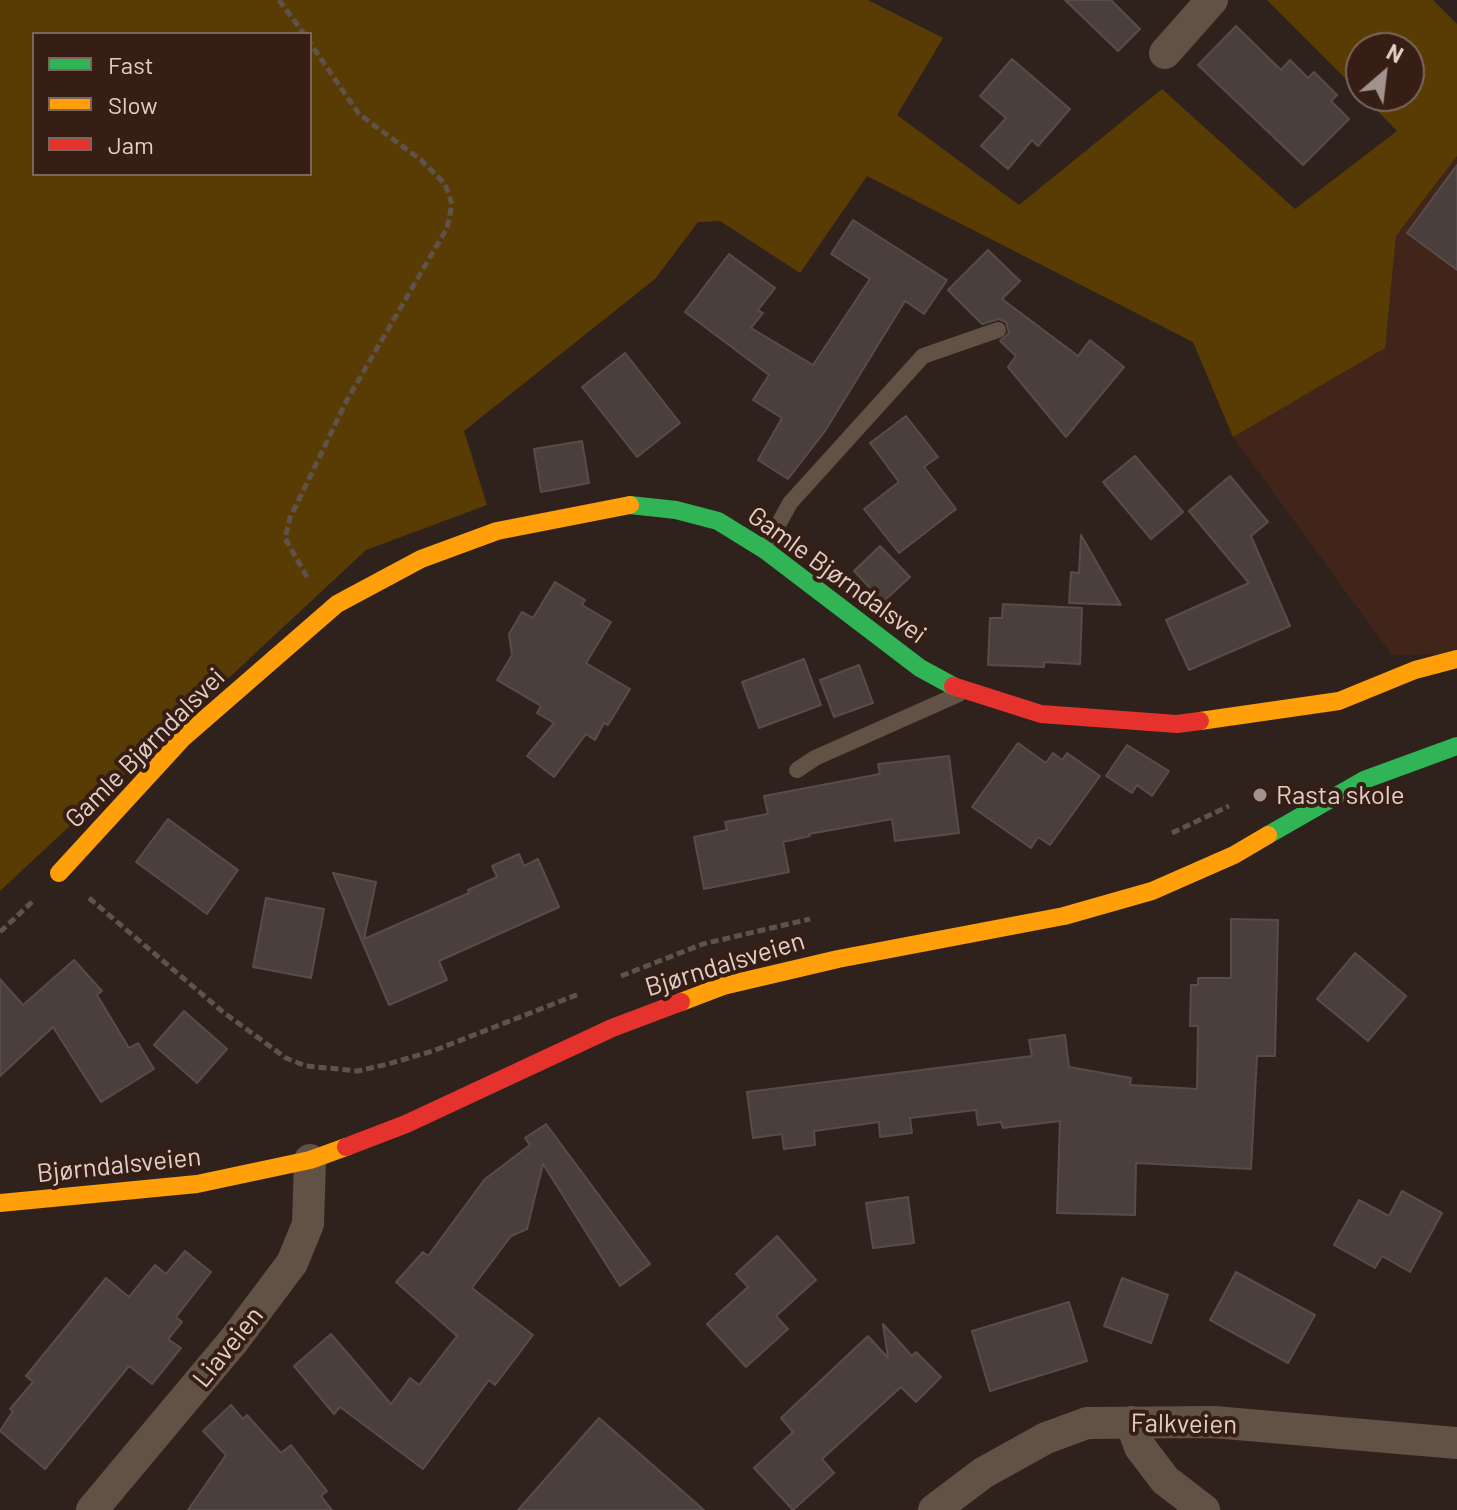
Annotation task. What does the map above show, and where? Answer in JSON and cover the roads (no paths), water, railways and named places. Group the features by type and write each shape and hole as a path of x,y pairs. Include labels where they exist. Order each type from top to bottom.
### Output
{"street":[{"path":"1165,53 1212,0"},
{"name":"Gamle Bjørndalsvei","path":"59,873 183,738 337,604 421,559 497,531 627,505 676,510 718,521 765,550 920,668 964,692 1041,714 1177,724 1276,713 1339,701 1415,670 1457,659"},
{"name":"Bjørndalsveien","path":"0,1203 197,1184 310,1160 406,1124 612,1028 723,986 838,959 1064,916 1152,891 1234,855 1364,780 1457,746"},
{"name":"Liaveien","path":"92,1510 235,1339 292,1263 308,1224 310,1160"},
{"path":"1131,1422 1140,1447 1165,1480 1204,1510"},
{"name":"Falkveien","path":"934,1510 983,1473 1046,1438 1087,1423 1214,1422 1457,1443"}],"lane":[{"path":"765,550 790,503 923,356 998,330"},
{"path":"797,770 815,758 964,692"}],"place":[{"name":"Rasta skole","path":"1260,795"}]}
